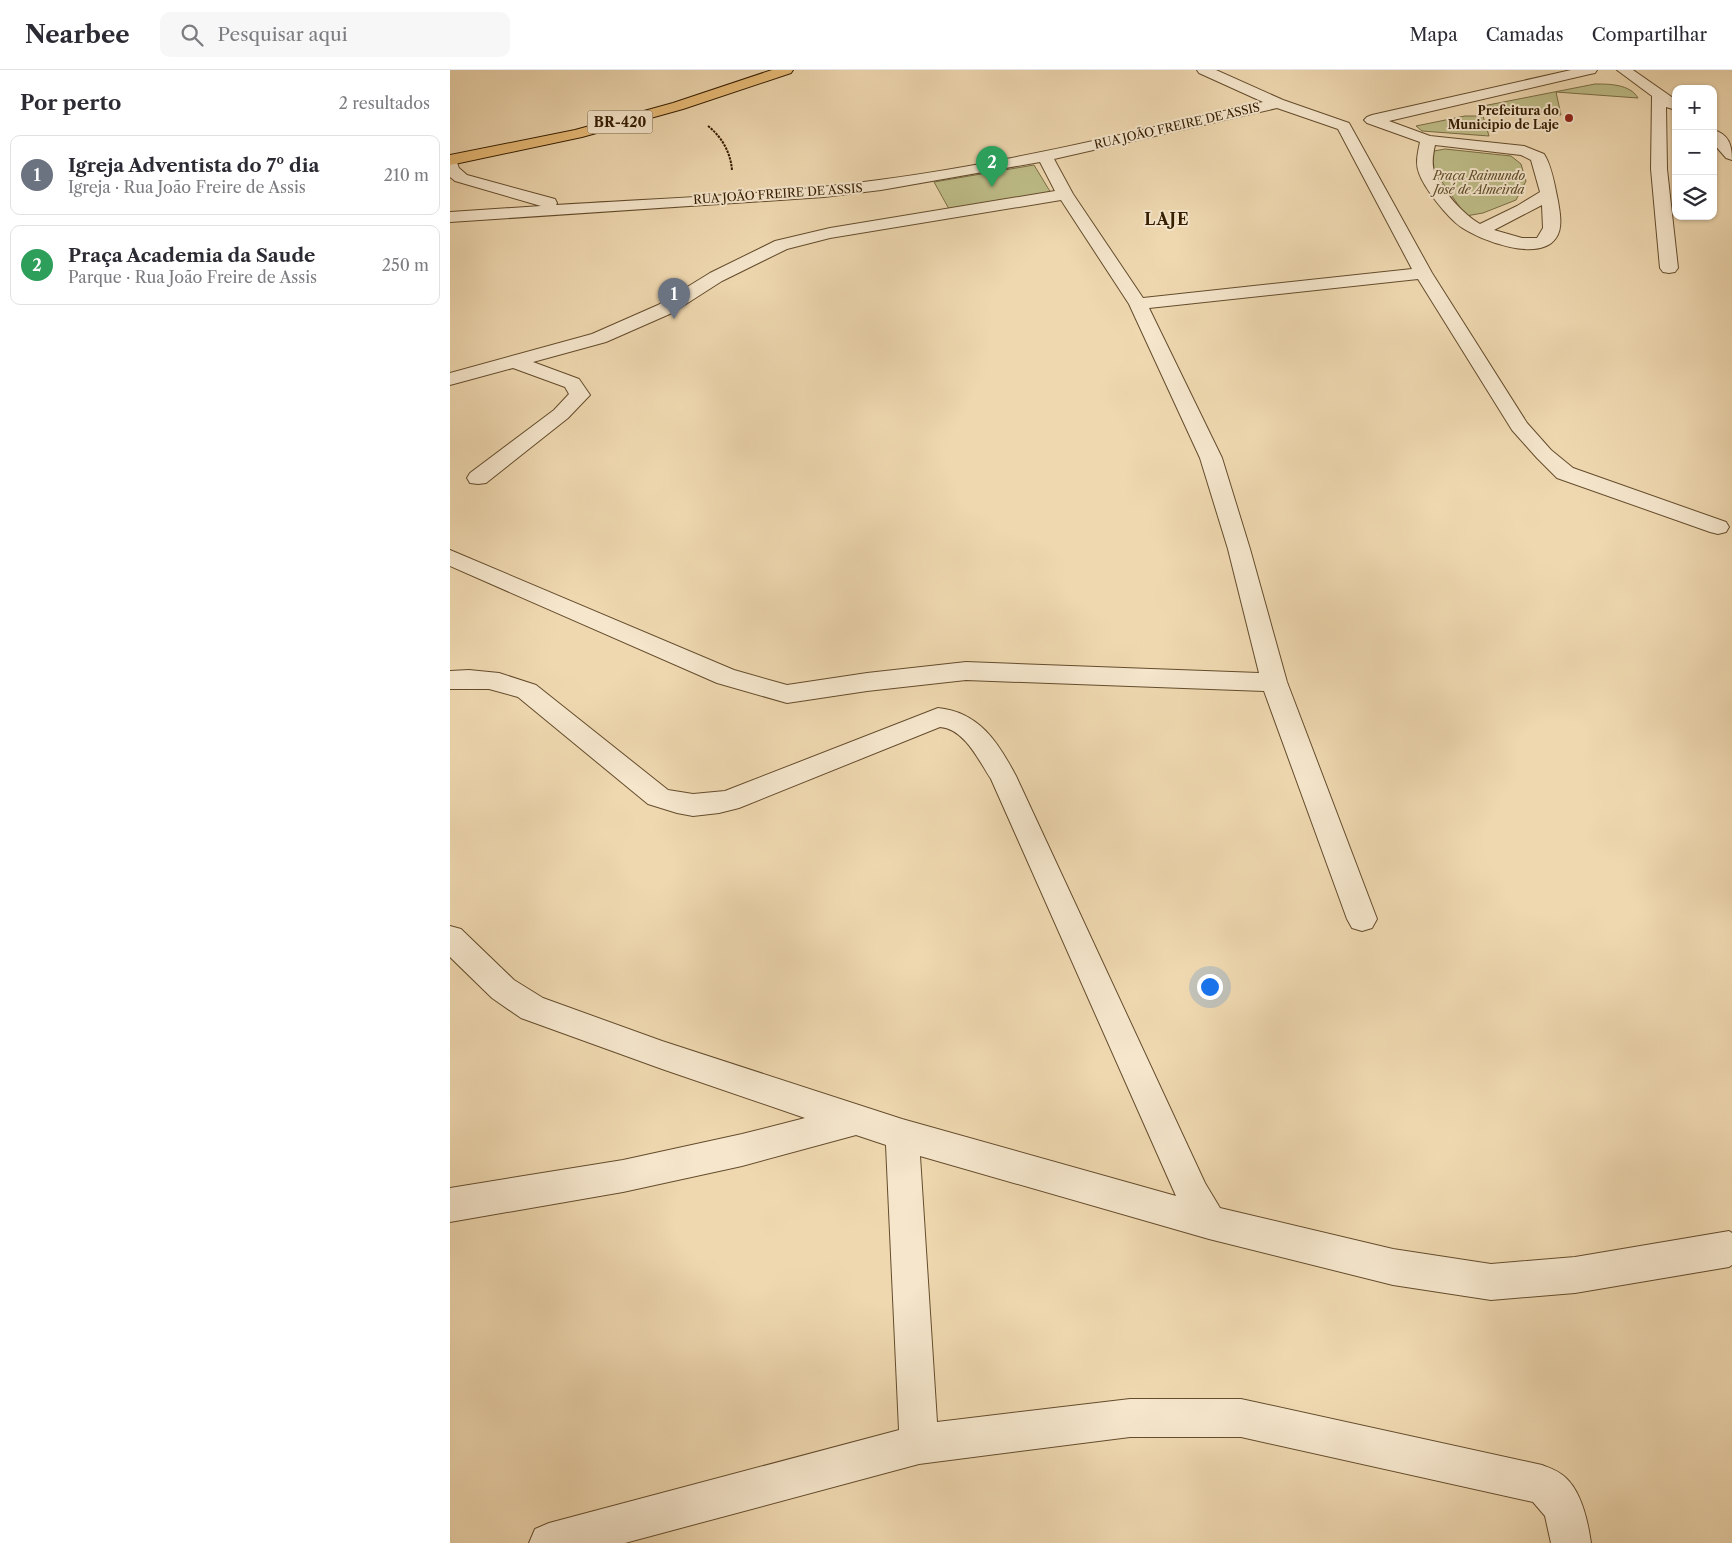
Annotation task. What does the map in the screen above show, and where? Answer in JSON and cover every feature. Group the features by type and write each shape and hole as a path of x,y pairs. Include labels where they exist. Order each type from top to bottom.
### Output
{"main road":[{"name":"BR-420","path":"450,162 577,134 678,106 786,70"}],"street":[{"path":"1204,70 1278,103 1344,126 1589,70"},
{"path":"1624,70 1672,104"},
{"path":"1659,95 1659,169 1669,268"},
{"name":"RUA JOÃO FREIRE DE ASSIS","path":"450,217 862,188 1045,156 1278,103"},
{"path":"1373,120 1428,140 1532,153 1538,157 1552,213 1552,230 1548,237 1542,242 1534,244 1510,241 1467,224 1453,210 1427,173 1425,163 1428,140"},
{"path":"1344,126 1422,273 1519,426 1544,454 1566,473 1603,488 1718,528"},
{"path":"1722,139 1732,155"},
{"path":"1045,156 1066,194 1138,304 1211,458 1274,682 1362,919"},
{"path":"450,162 451,170 462,178 522,197 571,208"},
{"path":"450,379 599,338 665,309 716,277 781,245 830,233 1066,194"},
{"path":"1481,230 1523,210 1548,194"},
{"path":"450,231 511,228 571,208"},
{"path":"1138,304 1422,273"},
{"path":"450,365 538,356"},
{"path":"478,478 562,414 580,394 572,383 515,362"},
{"path":"450,557 726,677 787,694 867,682 966,671 1274,682"},
{"path":"450,680 491,681 514,685 527,691 658,797 682,805 704,806 729,801 938,717 952,717 960,721 970,729 1003,776 1193,1195 1209,1222"},
{"path":"450,938 502,989 532,1008 662,1055 902,1135 1209,1222 1393,1267 1492,1282 1574,1275 1729,1249"},
{"path":"450,1205 623,1176 742,1150 856,1120"},
{"path":"902,1135 919,1444"},
{"path":"549,1543 919,1444 1130,1418 1241,1418 1527,1481 1546,1487 1559,1500 1568,1524 1571,1543"}],"path":[{"path":"678,106 716,133 733,162 729,198"}],"green space":[{"path":"1595,84 1625,87 1638,98 1556,92 1561,115 1483,106"},
{"path":"1465,116 1483,116 1489,136 1422,131 1416,126"},
{"name":"Praça Raimundo José de Almeirda","path":"1445,149 1511,156 1521,164 1526,181 1516,200 1483,213 1466,216 1428,162 1434,151"},
{"path":"1034,165 1051,193 949,209 934,182"}],"place":[{"name":"Prefeitura do Municipio de Laje","path":"1569,118"},
{"name":"Praça Academia da Saude","path":"992,187"},
{"name":"Igreja Adventista do 7º dia","path":"674,319"}],"district":[{"name":"LAJE","path":"1167,219"}]}
